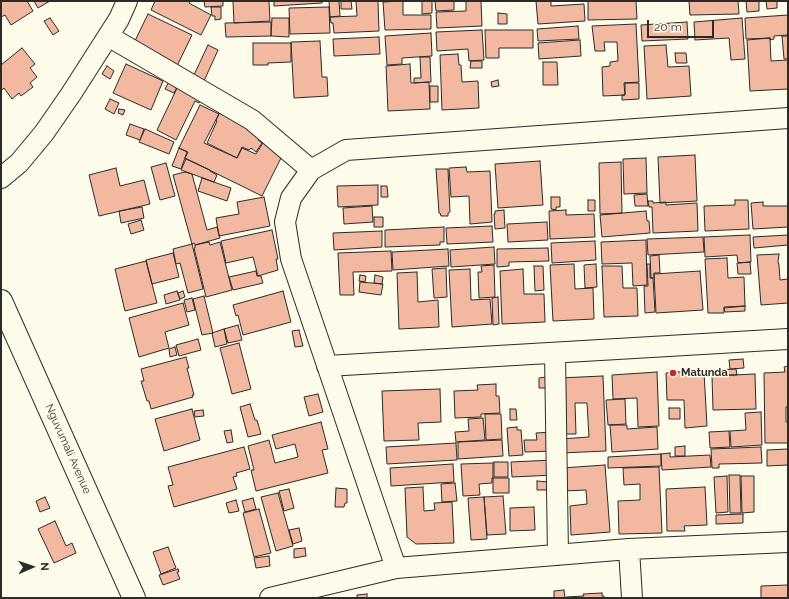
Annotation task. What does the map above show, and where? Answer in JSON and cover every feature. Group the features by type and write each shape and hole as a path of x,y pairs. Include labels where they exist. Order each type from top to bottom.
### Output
{"street":[{"path":"1,178 18,163 44,133 119,19 127,1"},
{"path":"108,36 252,120 311,170"},
{"path":"396,568 291,259 284,222 291,198 311,170 346,150 788,118"},
{"name":"Nguvumali Avenue","path":"1,300 134,598"},
{"path":"327,366 788,339"},
{"path":"555,353 558,555"},
{"path":"270,598 396,568 629,550 788,542"},
{"path":"629,550 632,598"}],"building":[{"path":"1,1 27,1 33,11 11,25 5,15 1,17"},
{"path":"34,1 50,1 38,8"},
{"path":"155,1 190,1 189,3 211,15 201,35 151,10"},
{"path":"204,1 223,1 223,6 205,7"},
{"path":"233,1 269,1 270,21 234,23"},
{"path":"274,1 322,1 322,3 274,6"},
{"path":"329,1 339,1 340,16 330,17"},
{"path":"341,1 351,1 352,9 341,9"},
{"path":"356,1 378,1 379,31 334,33 333,23 331,23 330,17 357,16"},
{"path":"403,1 403,15 431,15 431,29 385,30 383,2"},
{"path":"422,1 432,1 432,13 422,14"},
{"path":"435,1 454,1 454,10 436,11"},
{"path":"466,1 481,1 482,26 437,28 436,12 466,11"},
{"path":"536,1 551,1 551,6 584,4 585,21 538,24"},
{"path":"588,1 636,1 637,19 588,20"},
{"path":"689,1 738,1 739,14 690,15"},
{"path":"746,1 759,1 759,11 747,12"},
{"path":"766,1 777,1 777,8 767,9"},
{"path":"211,7 221,7 221,19 215,20 215,16 212,16"},
{"path":"329,7 330,33 290,34 289,8"},
{"path":"498,13 507,14 507,24 498,24"},
{"path":"148,14 192,35 176,68 132,47"},
{"path":"788,15 788,35 774,36 774,39 770,40 770,38 746,39 745,18"},
{"path":"50,18 59,31 53,35 44,21"},
{"path":"272,18 289,18 289,37 271,36"},
{"path":"742,18 745,59 731,60 729,38 695,40 694,22"},
{"path":"271,22 271,36 226,37 225,23"},
{"path":"687,22 688,39 642,41 641,25"},
{"path":"636,24 639,82 624,83 625,95 603,96 602,67 610,66 610,62 618,61 617,42 604,42 605,51 595,51 592,26"},
{"path":"578,26 579,39 538,41 537,29"},
{"path":"482,30 484,60 469,61 468,49 437,51 436,32"},
{"path":"485,30 533,30 533,48 499,48 499,58 486,58"},
{"path":"431,33 432,56 402,58 402,64 387,65 385,36"},
{"path":"782,36 788,36 788,59 784,59"},
{"path":"379,37 380,54 334,56 333,39"},
{"path":"770,38 771,61 788,60 788,89 750,91 747,40"},
{"path":"580,40 581,56 539,59 538,43"},
{"path":"320,41 322,77 327,77 328,96 294,98 291,42"},
{"path":"253,43 291,43 291,62 253,65"},
{"path":"208,45 218,50 204,81 194,75"},
{"path":"666,45 668,67 689,66 691,96 647,99 644,46"},
{"path":"22,48 35,64 30,68 37,77 30,83 33,87 21,96 19,93 12,99 4,88 2,90 1,89 1,65"},
{"path":"675,53 686,53 687,63 676,63"},
{"path":"458,54 459,65 461,65 462,82 478,81 479,108 442,110 440,55"},
{"path":"420,57 430,57 431,82 414,83 414,78 421,78"},
{"path":"471,61 482,61 482,68 470,68"},
{"path":"543,62 557,62 558,85 543,85"},
{"path":"126,64 163,81 151,110 113,93"},
{"path":"410,64 411,83 429,82 430,109 388,111 386,66"},
{"path":"107,66 114,71 110,79 102,74"},
{"path":"171,78 179,83 174,93 165,89"},
{"path":"498,80 499,86 492,87 491,82"},
{"path":"625,83 639,83 639,99 622,100 622,95 625,95"},
{"path":"179,84 203,95 199,103 195,101 176,140 157,130"},
{"path":"430,86 438,86 438,102 430,102"},
{"path":"110,99 119,103 114,114 105,109"},
{"path":"200,105 219,114 204,143 237,158 242,148 256,154 263,143 282,156 262,196 185,158 188,152 179,148"},
{"path":"119,109 125,110 123,115 118,113"},
{"path":"221,110 260,138 258,140 262,143 256,152 251,148 249,150 242,147 237,158 207,143"},
{"path":"130,124 144,129 140,140 126,135"},
{"path":"145,129 174,142 169,154 139,142"},
{"path":"179,148 187,152 181,169 172,166"},
{"path":"695,155 697,201 660,203 658,157"},
{"path":"646,158 647,193 624,194 623,159"},
{"path":"186,159 210,170 217,175 214,182 181,170"},
{"path":"540,161 543,205 498,208 495,164"},
{"path":"621,162 622,213 600,214 599,163"},
{"path":"166,163 175,196 160,200 151,167"},
{"path":"466,167 467,172 490,171 492,222 470,224 469,196 451,197 449,168"},
{"path":"116,168 120,186 144,180 150,204 99,216 89,175"},
{"path":"436,169 448,169 450,212 448,213 448,216 441,216 439,213"},
{"path":"185,172 192,174 207,230 217,227 220,238 195,245 194,243 192,244 173,175"},
{"path":"202,178 231,188 227,201 198,191"},
{"path":"378,185 378,205 338,207 337,186"},
{"path":"381,186 387,186 388,197 381,197"},
{"path":"647,194 648,206 635,206 634,195"},
{"path":"264,197 270,226 219,236 216,218 239,214 237,202"},
{"path":"551,197 560,197 560,207 556,207 556,210 551,209"},
{"path":"588,200 595,200 595,211 588,211"},
{"path":"735,200 748,200 749,229 705,231 704,206 735,205"},
{"path":"648,201 653,201 653,203 666,202 666,205 697,203 698,231 653,233 652,207 649,207"},
{"path":"763,202 763,206 788,206 788,227 753,229 751,203"},
{"path":"372,206 373,222 344,224 343,208"},
{"path":"142,207 144,218 121,223 119,211"},
{"path":"504,210 505,228 495,229 495,211"},
{"path":"566,210 566,215 594,214 595,237 550,239 549,211"},
{"path":"646,211 650,233 602,237 600,215"},
{"path":"374,217 383,217 383,227 374,227"},
{"path":"141,220 144,230 131,234 128,224"},
{"path":"547,222 548,240 508,242 507,224"},
{"path":"492,226 493,242 447,244 446,228"},
{"path":"444,227 444,242 440,242 440,245 385,247 385,230"},
{"path":"272,230 278,259 276,259 278,270 258,276 253,257 226,263 221,241"},
{"path":"382,231 382,247 334,250 333,233"},
{"path":"750,235 751,262 738,263 737,255 705,257 704,237"},
{"path":"788,235 788,245 754,248 753,237"},
{"path":"703,237 704,252 648,255 647,239"},
{"path":"646,240 647,285 633,286 632,263 602,264 601,242"},
{"path":"595,241 596,260 552,263 551,243"},
{"path":"209,242 210,245 220,242 232,290 206,297 194,248 195,245"},
{"path":"192,244 203,289 188,293 180,263 176,264 173,249"},
{"path":"494,247 495,264 451,267 450,250"},
{"path":"548,248 549,261 509,262 509,266 497,267 497,249"},
{"path":"448,249 449,266 393,270 392,252"},
{"path":"391,251 392,271 353,272 354,295 340,295 338,253"},
{"path":"173,253 179,277 152,284 146,260"},
{"path":"779,254 778,262 780,280 788,279 788,303 761,305 757,255"},
{"path":"659,255 660,273 654,273 654,278 651,278 650,256"},
{"path":"727,258 728,278 744,277 745,306 724,307 724,313 708,313 705,259"},
{"path":"146,261 157,303 125,311 115,269"},
{"path":"750,262 751,274 738,274 737,263"},
{"path":"574,264 575,289 593,288 594,319 553,321 550,265"},
{"path":"596,264 597,287 585,288 584,265"},
{"path":"647,264 650,264 650,278 653,278 655,312 645,313 644,286 648,286"},
{"path":"494,265 495,297 479,298 478,272 482,272 481,266"},
{"path":"534,266 543,266 544,290 535,291"},
{"path":"602,266 622,266 623,288 637,288 638,316 604,317"},
{"path":"446,268 447,297 434,298 432,269"},
{"path":"470,269 471,300 490,299 492,324 452,327 449,270"},
{"path":"523,269 524,294 544,294 545,322 502,324 500,271"},
{"path":"256,271 257,276 261,276 263,283 233,290 229,277"},
{"path":"700,271 703,310 656,313 654,274"},
{"path":"417,272 418,302 438,300 439,327 399,329 397,273"},
{"path":"360,275 366,276 365,282 359,281"},
{"path":"375,275 383,277 382,284 374,283"},
{"path":"360,282 383,284 381,295 359,292"},
{"path":"177,291 180,300 166,304 164,295"},
{"path":"183,291 185,297 180,299 178,293"},
{"path":"283,291 291,322 243,335 238,315 236,316 233,305"},
{"path":"204,296 213,333 202,335 193,299"},
{"path":"498,297 499,324 493,325 492,298"},
{"path":"192,298 195,310 187,312 184,300"},
{"path":"183,303 189,325 165,332 169,348 139,357 129,318"},
{"path":"745,306 745,311 725,312 724,308"},
{"path":"238,325 242,340 228,343 224,329"},
{"path":"224,329 227,344 215,347 212,333"},
{"path":"299,330 303,346 295,347 292,331"},
{"path":"198,339 201,350 179,356 176,345"},
{"path":"239,343 251,389 232,394 220,348"},
{"path":"175,347 177,355 170,357 169,349"},
{"path":"186,357 189,368 187,368 194,395 192,395 193,397 151,409 141,381 144,381 141,369"},
{"path":"743,359 744,368 730,369 729,360"},
{"path":"788,366 788,407 786,407 786,422 788,422 788,443 765,443 764,373 785,372 784,367"},
{"path":"736,369 737,375 715,375 715,370"},
{"path":"691,371 691,373 704,372 707,426 685,428 684,400 667,400 666,373"},
{"path":"657,372 659,426 638,427 637,398 613,399 612,375"},
{"path":"755,374 756,409 713,410 712,376"},
{"path":"603,376 606,451 561,453 560,439 589,437 587,403 575,403 576,434 561,434 559,378"},
{"path":"546,377 546,388 539,388 539,378"},
{"path":"496,384 496,396 499,396 500,413 481,414 481,417 455,418 454,391 478,390 477,385"},
{"path":"440,389 441,422 418,423 419,440 384,441 382,391"},
{"path":"318,394 323,412 309,416 304,397"},
{"path":"625,399 626,424 608,425 606,400"},
{"path":"250,404 261,434 248,437 240,407"},
{"path":"669,408 680,408 680,419 669,419"},
{"path":"192,409 200,440 164,451 155,419"},
{"path":"510,409 516,409 517,420 510,420"},
{"path":"203,410 204,416 195,417 194,411"},
{"path":"761,412 762,445 731,447 730,431 746,430 745,413"},
{"path":"485,414 501,414 502,439 486,440"},
{"path":"483,418 485,440 456,442 455,432 469,431 468,419"},
{"path":"321,422 328,449 322,450 328,473 256,491 251,470 254,470 248,446 269,440 275,463 298,457 295,444 276,449 272,435"},
{"path":"610,425 627,425 627,429 657,427 658,449 612,452"},
{"path":"517,427 517,430 521,430 523,455 509,456 507,428"},
{"path":"231,430 233,442 227,443 224,431"},
{"path":"729,431 730,447 710,448 709,432"},
{"path":"552,432 553,451 525,452 524,440 537,440 536,433"},
{"path":"502,440 503,456 458,459 458,442"},
{"path":"456,443 457,460 387,464 386,447"},
{"path":"685,446 685,456 675,456 675,447"},
{"path":"244,447 250,469 236,473 237,476 233,477 237,489 174,507 168,486 173,485 168,467"},
{"path":"761,447 762,463 719,464 719,468 712,468 711,449"},
{"path":"788,449 788,465 767,466 767,450"},
{"path":"670,453 670,457 710,455 711,467 662,470 661,454"},
{"path":"661,454 661,466 608,468 608,457"},
{"path":"553,460 554,475 512,477 511,462"},
{"path":"494,462 508,462 508,477 494,477"},
{"path":"493,463 492,483 479,484 480,495 463,496 461,464"},
{"path":"453,464 454,482 391,486 390,468"},
{"path":"605,465 610,532 571,535 570,506 587,504 586,490 563,491 562,468"},
{"path":"659,467 662,533 619,534 618,501 640,500 640,484 624,485 623,468"},
{"path":"729,475 740,475 741,513 730,513"},
{"path":"727,476 728,512 716,513 714,477"},
{"path":"741,476 754,476 754,512 742,513"},
{"path":"493,478 509,478 509,493 493,493"},
{"path":"537,481 548,482 547,490 537,490"},
{"path":"455,483 457,501 442,502 441,484"},
{"path":"423,487 424,511 435,510 434,503 452,502 454,543 416,544 407,537 405,488"},
{"path":"705,487 707,525 684,526 685,531 667,531 666,489"},
{"path":"336,488 347,489 347,503 345,503 344,507 335,507"},
{"path":"289,489 294,508 284,511 279,491"},
{"path":"278,493 293,546 276,551 261,497"},
{"path":"503,496 506,534 487,535 484,497"},
{"path":"45,497 50,508 40,512 36,501"},
{"path":"484,497 487,539 471,540 468,498"},
{"path":"253,498 256,509 245,512 242,501"},
{"path":"236,500 239,511 229,513 226,503"},
{"path":"534,507 535,530 510,531 510,508"},
{"path":"259,509 271,553 254,557 243,513"},
{"path":"743,514 743,523 716,524 716,515"},
{"path":"55,521 66,546 72,543 76,553 54,563 38,529"},
{"path":"299,528 302,541 293,544 289,530"},
{"path":"168,547 176,568 161,574 153,552"},
{"path":"305,548 306,556 294,558 294,549"},
{"path":"269,556 270,566 256,568 254,558"},
{"path":"178,569 179,572 177,572 180,579 163,585 159,575"},
{"path":"788,585 788,598 761,598 761,586"},
{"path":"564,590 565,598 554,598 554,591"},
{"path":"602,593 604,598 566,598 584,596 583,594"},
{"path":"367,594 367,598 357,598 357,595"}],"place":[{"name":"Matunda","path":"673,373"}]}
